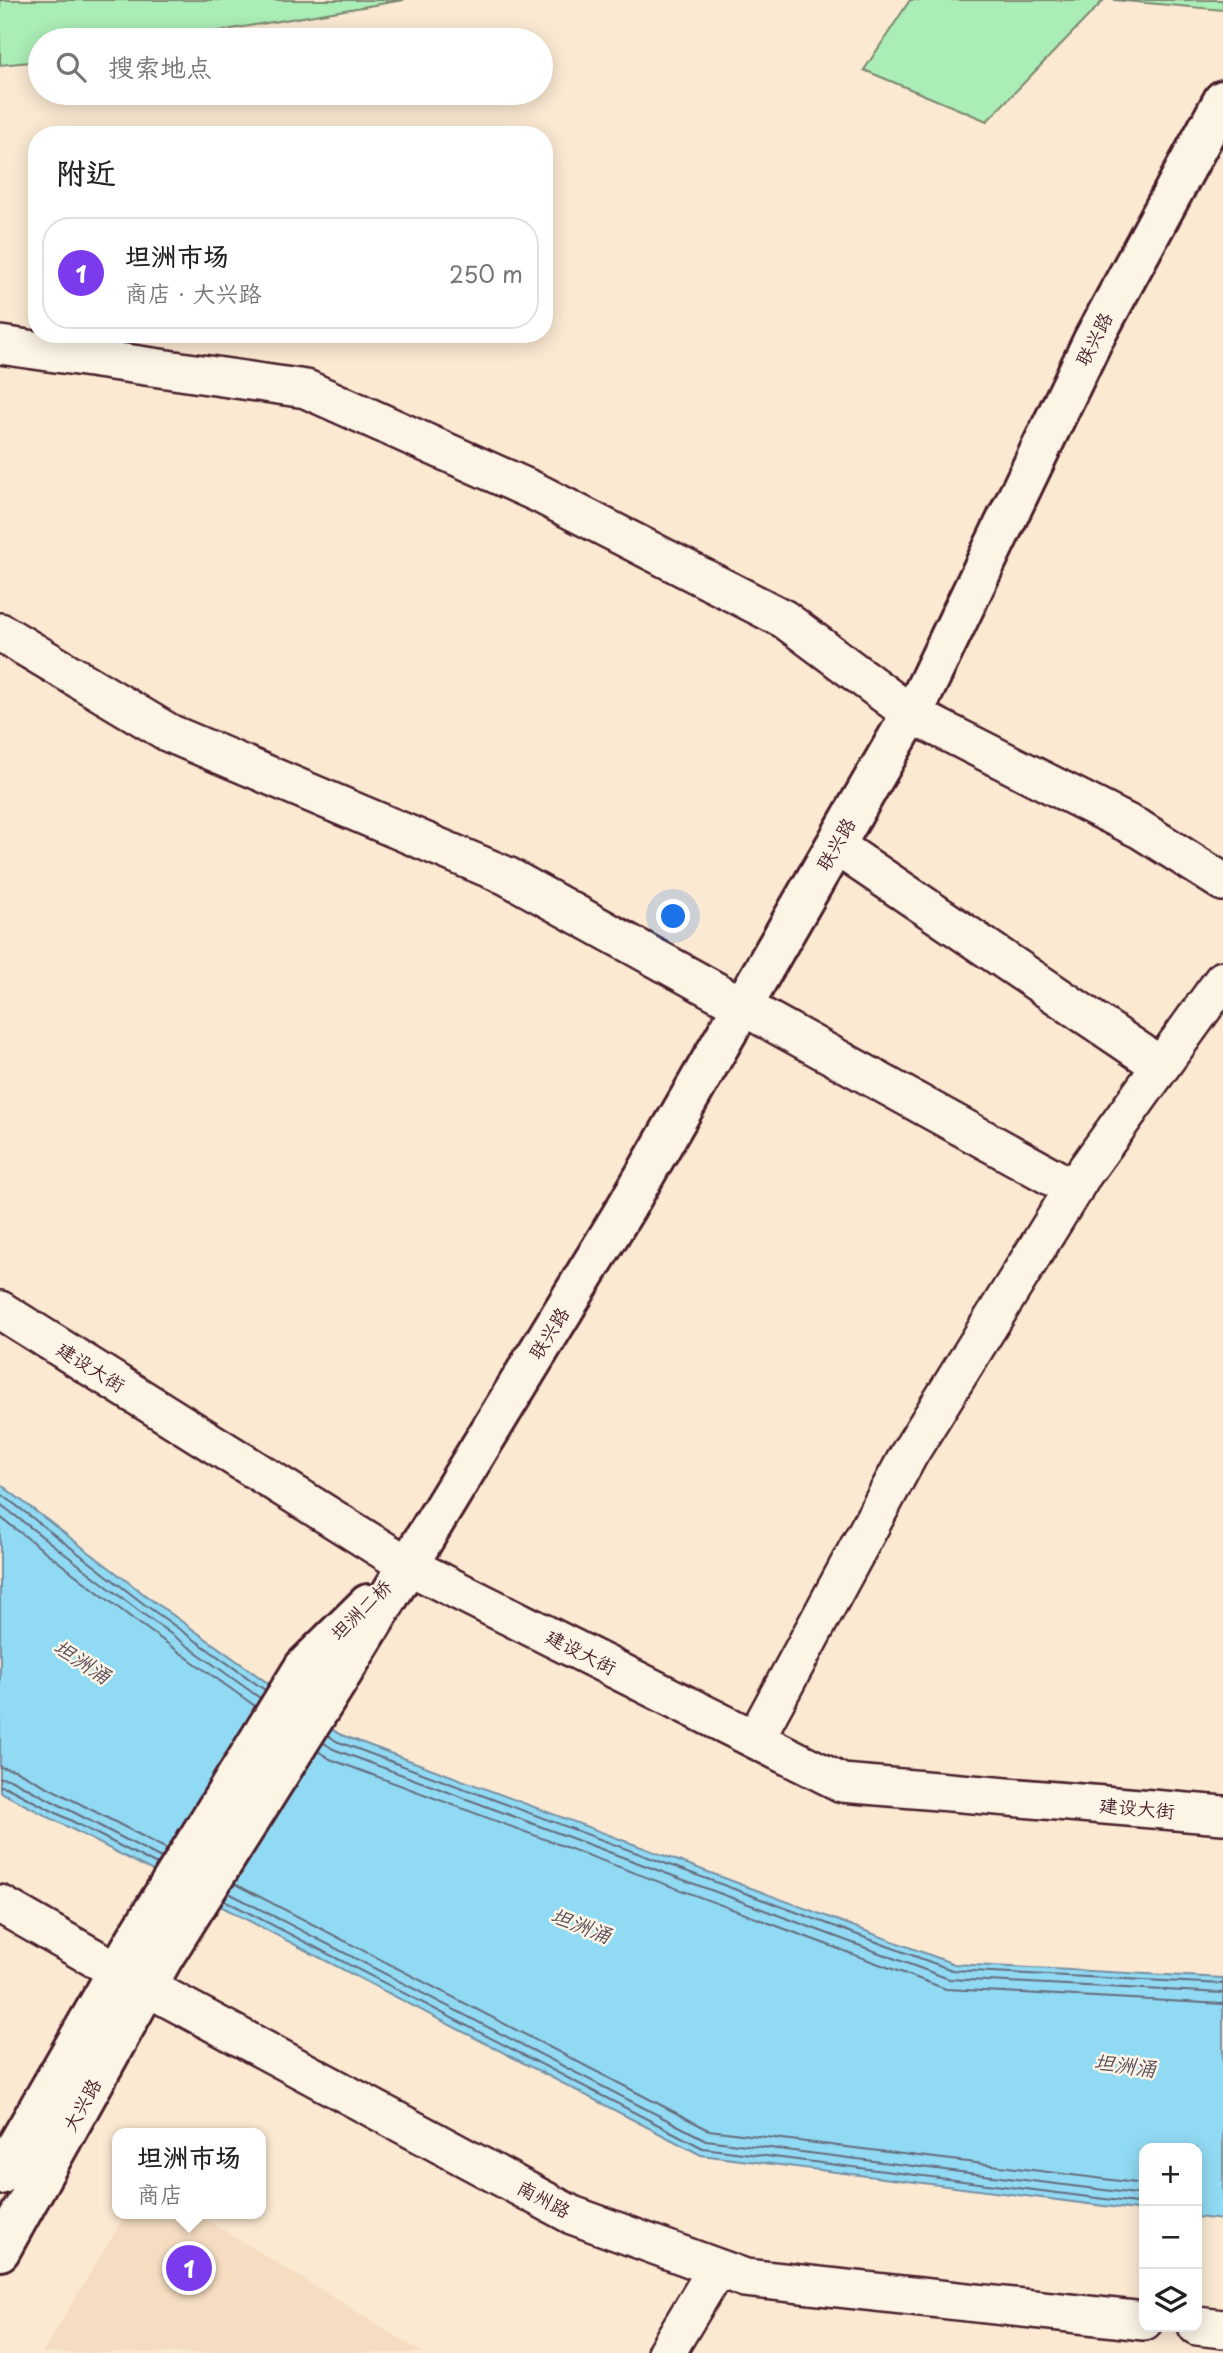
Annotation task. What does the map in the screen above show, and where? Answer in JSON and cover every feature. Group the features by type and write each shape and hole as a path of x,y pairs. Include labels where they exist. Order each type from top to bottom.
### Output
{"street":[{"name":"联兴路","path":"407,1565 627,1206 922,695 1093,340 1223,100"},
{"path":"0,345 36,348 306,389 536,492 784,619 911,714 1141,830 1223,883"},
{"path":"0,632 169,733 507,876 1074,1189"},
{"path":"835,846 1161,1066"},
{"path":"755,1739 909,1454 1074,1189 1223,980"},
{"name":"建设大街","path":"0,1310 407,1565 842,1783 1223,1815"},
{"name":"坦洲二桥","path":"141,1964 319,1676 407,1565"},
{"name":"南州路","path":"0,1904 141,1964 572,2215 717,2268 745,2278 1139,2319"},
{"name":"大兴路","path":"0,2175 141,1964"},
{"name":"大兴路","path":"0,2251 141,1964"},
{"path":"666,2353 717,2268"},
{"path":"1202,2327 1223,2329"}],"shaded area":[{"path":"123,2219 205,2219 424,2353 42,2353"}],"green space":[{"path":"0,0 404,0 237,28 28,28 28,62 0,65"},
{"path":"910,0 1104,0 987,121 864,70"},
{"path":"1114,0 1223,0 1223,10"}],"water":[{"name":"坦洲涌","path":"0,1484 149,1598 339,1734 954,1964 1223,1978 1223,2220 1202,2218 1202,2143 1139,2143 1139,2210 701,2155 0,1792"}],"place":[{"name":"坦洲市场","path":"189,2268"}]}
